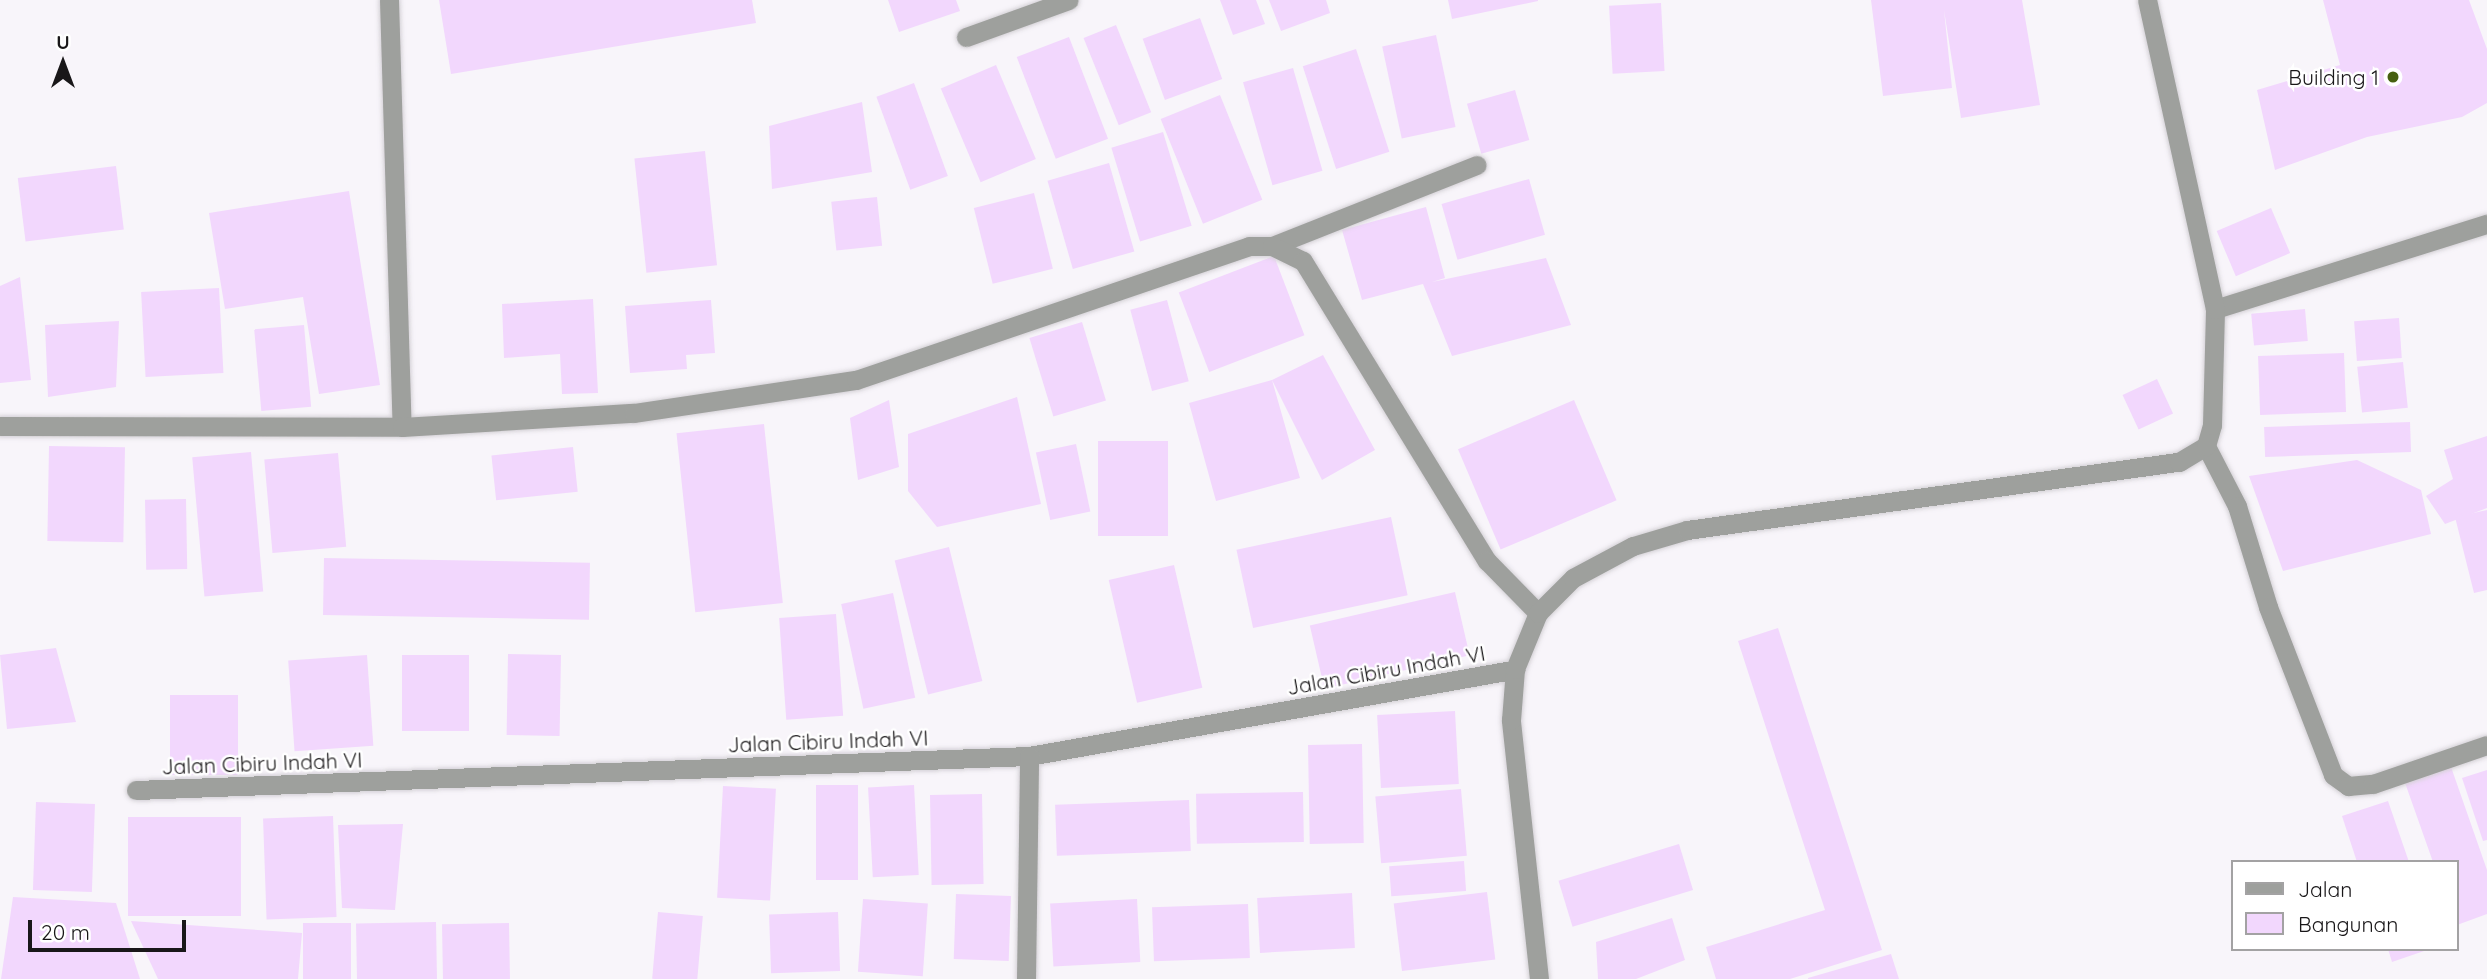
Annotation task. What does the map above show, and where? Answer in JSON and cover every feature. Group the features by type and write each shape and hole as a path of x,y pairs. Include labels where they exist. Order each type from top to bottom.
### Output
{"street":[{"path":"389,0 402,428"},
{"path":"966,37 1069,0"},
{"path":"2147,0 2216,309 2212,425 2206,446 2237,506 2269,607 2333,775 2348,786 2373,784 2487,745"},
{"path":"0,426 402,428 634,413 856,380 1249,246 1272,246 1477,165"},
{"path":"2216,309 2487,223"},
{"path":"1272,246 1303,261 1487,561 1538,613"},
{"path":"1539,979 1511,720 1515,669 1538,613 1573,578 1633,546 1687,530 2179,462 2206,446"},
{"name":"Jalan Cibiru Indah VI","path":"136,790 1029,756 1515,669"},
{"path":"1026,979 1029,756"}],"building":[{"path":"439,0 752,0 756,23 451,74"},
{"path":"888,0 956,0 960,11 899,32"},
{"path":"1220,0 1256,0 1265,24 1233,35"},
{"path":"1269,0 1326,0 1330,13 1281,31"},
{"path":"1448,0 1538,0 1538,1 1452,19"},
{"path":"1871,0 2022,0 2040,105 1961,118 1944,10 1952,88 1883,96"},
{"name":"Building 1","path":"2323,0 2469,0 2487,49 2487,103 2462,117 2367,137 2275,170 2257,90 2340,65"},
{"path":"1661,3 1665,71 1613,74 1609,6"},
{"path":"1200,18 1222,79 1165,100 1143,39"},
{"path":"1116,25 1151,112 1119,125 1084,38"},
{"path":"1436,35 1456,127 1402,138 1382,46"},
{"path":"1069,37 1108,139 1056,159 1017,57"},
{"path":"1356,49 1389,152 1336,169 1303,66"},
{"path":"996,65 1036,159 981,182 941,88"},
{"path":"1293,68 1322,171 1273,185 1243,82"},
{"path":"914,83 948,176 910,190 876,97"},
{"path":"1515,90 1529,140 1481,154 1467,104"},
{"path":"1220,95 1262,200 1203,224 1161,119"},
{"path":"862,102 872,172 772,189 769,126"},
{"path":"1163,132 1192,226 1140,242 1111,148"},
{"path":"705,151 717,265 646,273 634,158"},
{"path":"1109,163 1134,251 1073,269 1047,181"},
{"path":"116,166 124,230 26,242 18,178"},
{"path":"1529,179 1545,235 1458,260 1442,204"},
{"path":"349,191 380,385 319,394 303,297 225,309 209,213"},
{"path":"1034,193 1053,269 993,284 974,208"},
{"path":"877,197 882,246 836,251 831,202"},
{"path":"1426,207 1445,278 1432,282 1546,258 1571,325 1452,356 1423,284 1362,300 1342,230"},
{"path":"2271,208 2290,253 2236,276 2217,231"},
{"path":"1274,256 1304,335 1209,372 1179,293"},
{"path":"20,277 31,380 0,383 0,286"},
{"path":"219,288 223,373 146,377 141,292"},
{"path":"593,299 598,393 562,394 560,354 504,358 502,304"},
{"path":"711,300 715,353 686,355 687,369 630,373 625,306"},
{"path":"1167,300 1189,381 1152,391 1130,310"},
{"path":"2305,309 2308,341 2254,346 2251,314"},
{"path":"2399,318 2402,358 2357,361 2354,321"},
{"path":"119,321 116,387 48,397 45,325"},
{"path":"1082,322 1106,400 1053,416 1029,338"},
{"path":"304,325 311,407 261,411 254,329"},
{"path":"2344,353 2346,412 2260,415 2258,356"},
{"path":"1323,355 1375,450 1322,480 1272,380"},
{"path":"2403,362 2408,408 2362,413 2357,367"},
{"path":"2157,379 2173,413 2139,429 2123,395"},
{"path":"1272,380 1300,478 1216,501 1189,403"},
{"path":"1017,397 1041,504 937,527 908,491 908,434"},
{"path":"889,400 899,467 858,480 850,418"},
{"path":"1574,400 1617,500 1501,550 1458,449"},
{"path":"2410,422 2411,452 2265,457 2264,427"},
{"path":"764,424 783,603 695,612 676,433"},
{"path":"2487,436 2487,508 2445,524 2426,496 2453,479 2444,450"},
{"path":"1098,441 1168,441 1168,536 1098,536"},
{"path":"1076,444 1090,511 1050,520 1036,453"},
{"path":"49,446 125,447 123,542 47,541"},
{"path":"573,447 578,492 496,500 491,456"},
{"path":"251,452 263,591 204,597 192,457"},
{"path":"338,453 346,547 272,553 264,459"},
{"path":"2357,460 2421,490 2431,534 2283,571 2249,476"},
{"path":"186,499 187,569 146,570 145,500"},
{"path":"2487,510 2487,590 2474,593 2455,517"},
{"path":"1391,517 1408,595 1253,628 1236,550"},
{"path":"949,547 982,681 928,694 895,561"},
{"path":"324,558 590,563 589,620 323,615"},
{"path":"1174,565 1202,688 1137,703 1109,580"},
{"path":"1455,592 1470,655 1324,689 1310,626"},
{"path":"893,593 915,698 863,709 841,604"},
{"path":"836,614 843,716 786,720 779,618"},
{"path":"1778,628 1882,950 1790,979 1716,979 1706,947 1825,910 1738,641"},
{"path":"56,648 76,722 7,729 0,655"},
{"path":"508,654 561,655 560,736 507,735"},
{"path":"367,655 373,746 295,751 288,661"},
{"path":"402,655 469,655 469,731 402,731"},
{"path":"170,695 238,695 238,775 170,775"},
{"path":"1455,711 1459,784 1381,788 1377,715"},
{"path":"1362,744 1364,843 1310,844 1308,745"},
{"path":"2450,764 2487,870 2487,914 2459,924 2459,860 2432,860 2404,780"},
{"path":"2487,770 2487,840 2483,841 2462,778"},
{"path":"816,785 858,785 858,880 816,880"},
{"path":"914,785 919,875 873,877 868,787"},
{"path":"723,786 776,789 770,901 717,898"},
{"path":"1461,789 1467,856 1381,863 1375,796"},
{"path":"1303,792 1304,842 1197,844 1196,794"},
{"path":"982,794 984,884 932,885 930,795"},
{"path":"1189,800 1191,851 1057,856 1055,805"},
{"path":"2388,801 2408,860 2356,860 2342,816"},
{"path":"36,802 95,804 92,892 33,890"},
{"path":"333,816 337,917 267,919 263,818"},
{"path":"128,817 241,817 241,916 128,916"},
{"path":"403,824 395,910 342,908 338,825"},
{"path":"1679,844 1693,890 1573,927 1559,881"},
{"path":"1464,861 1466,891 1391,896 1389,866"},
{"path":"1487,892 1495,959 1402,971 1394,903"},
{"path":"1352,893 1355,948 1260,953 1257,898"},
{"path":"956,894 1011,896 1009,961 954,959"},
{"path":"13,897 116,903 140,979 1,979"},
{"path":"863,899 928,904 923,976 858,972"},
{"path":"1137,899 1140,962 1053,966 1050,904"},
{"path":"1248,904 1250,958 1154,961 1152,907"},
{"path":"658,912 703,916 697,979 652,979"},
{"path":"838,912 840,971 771,973 769,914"},
{"path":"1672,918 1685,960 1636,979 1598,979 1596,942"},
{"path":"131,921 302,933 298,979 158,979"},
{"path":"436,922 437,979 357,979 356,923"},
{"path":"303,923 351,923 351,979 303,979"},
{"path":"509,923 510,979 443,979 442,924"},
{"path":"2389,951 2424,951 2392,962"},
{"path":"1891,954 1899,979 1808,979 1808,978"}],"place":[{"name":"Building 1","path":"2393,77"}]}
